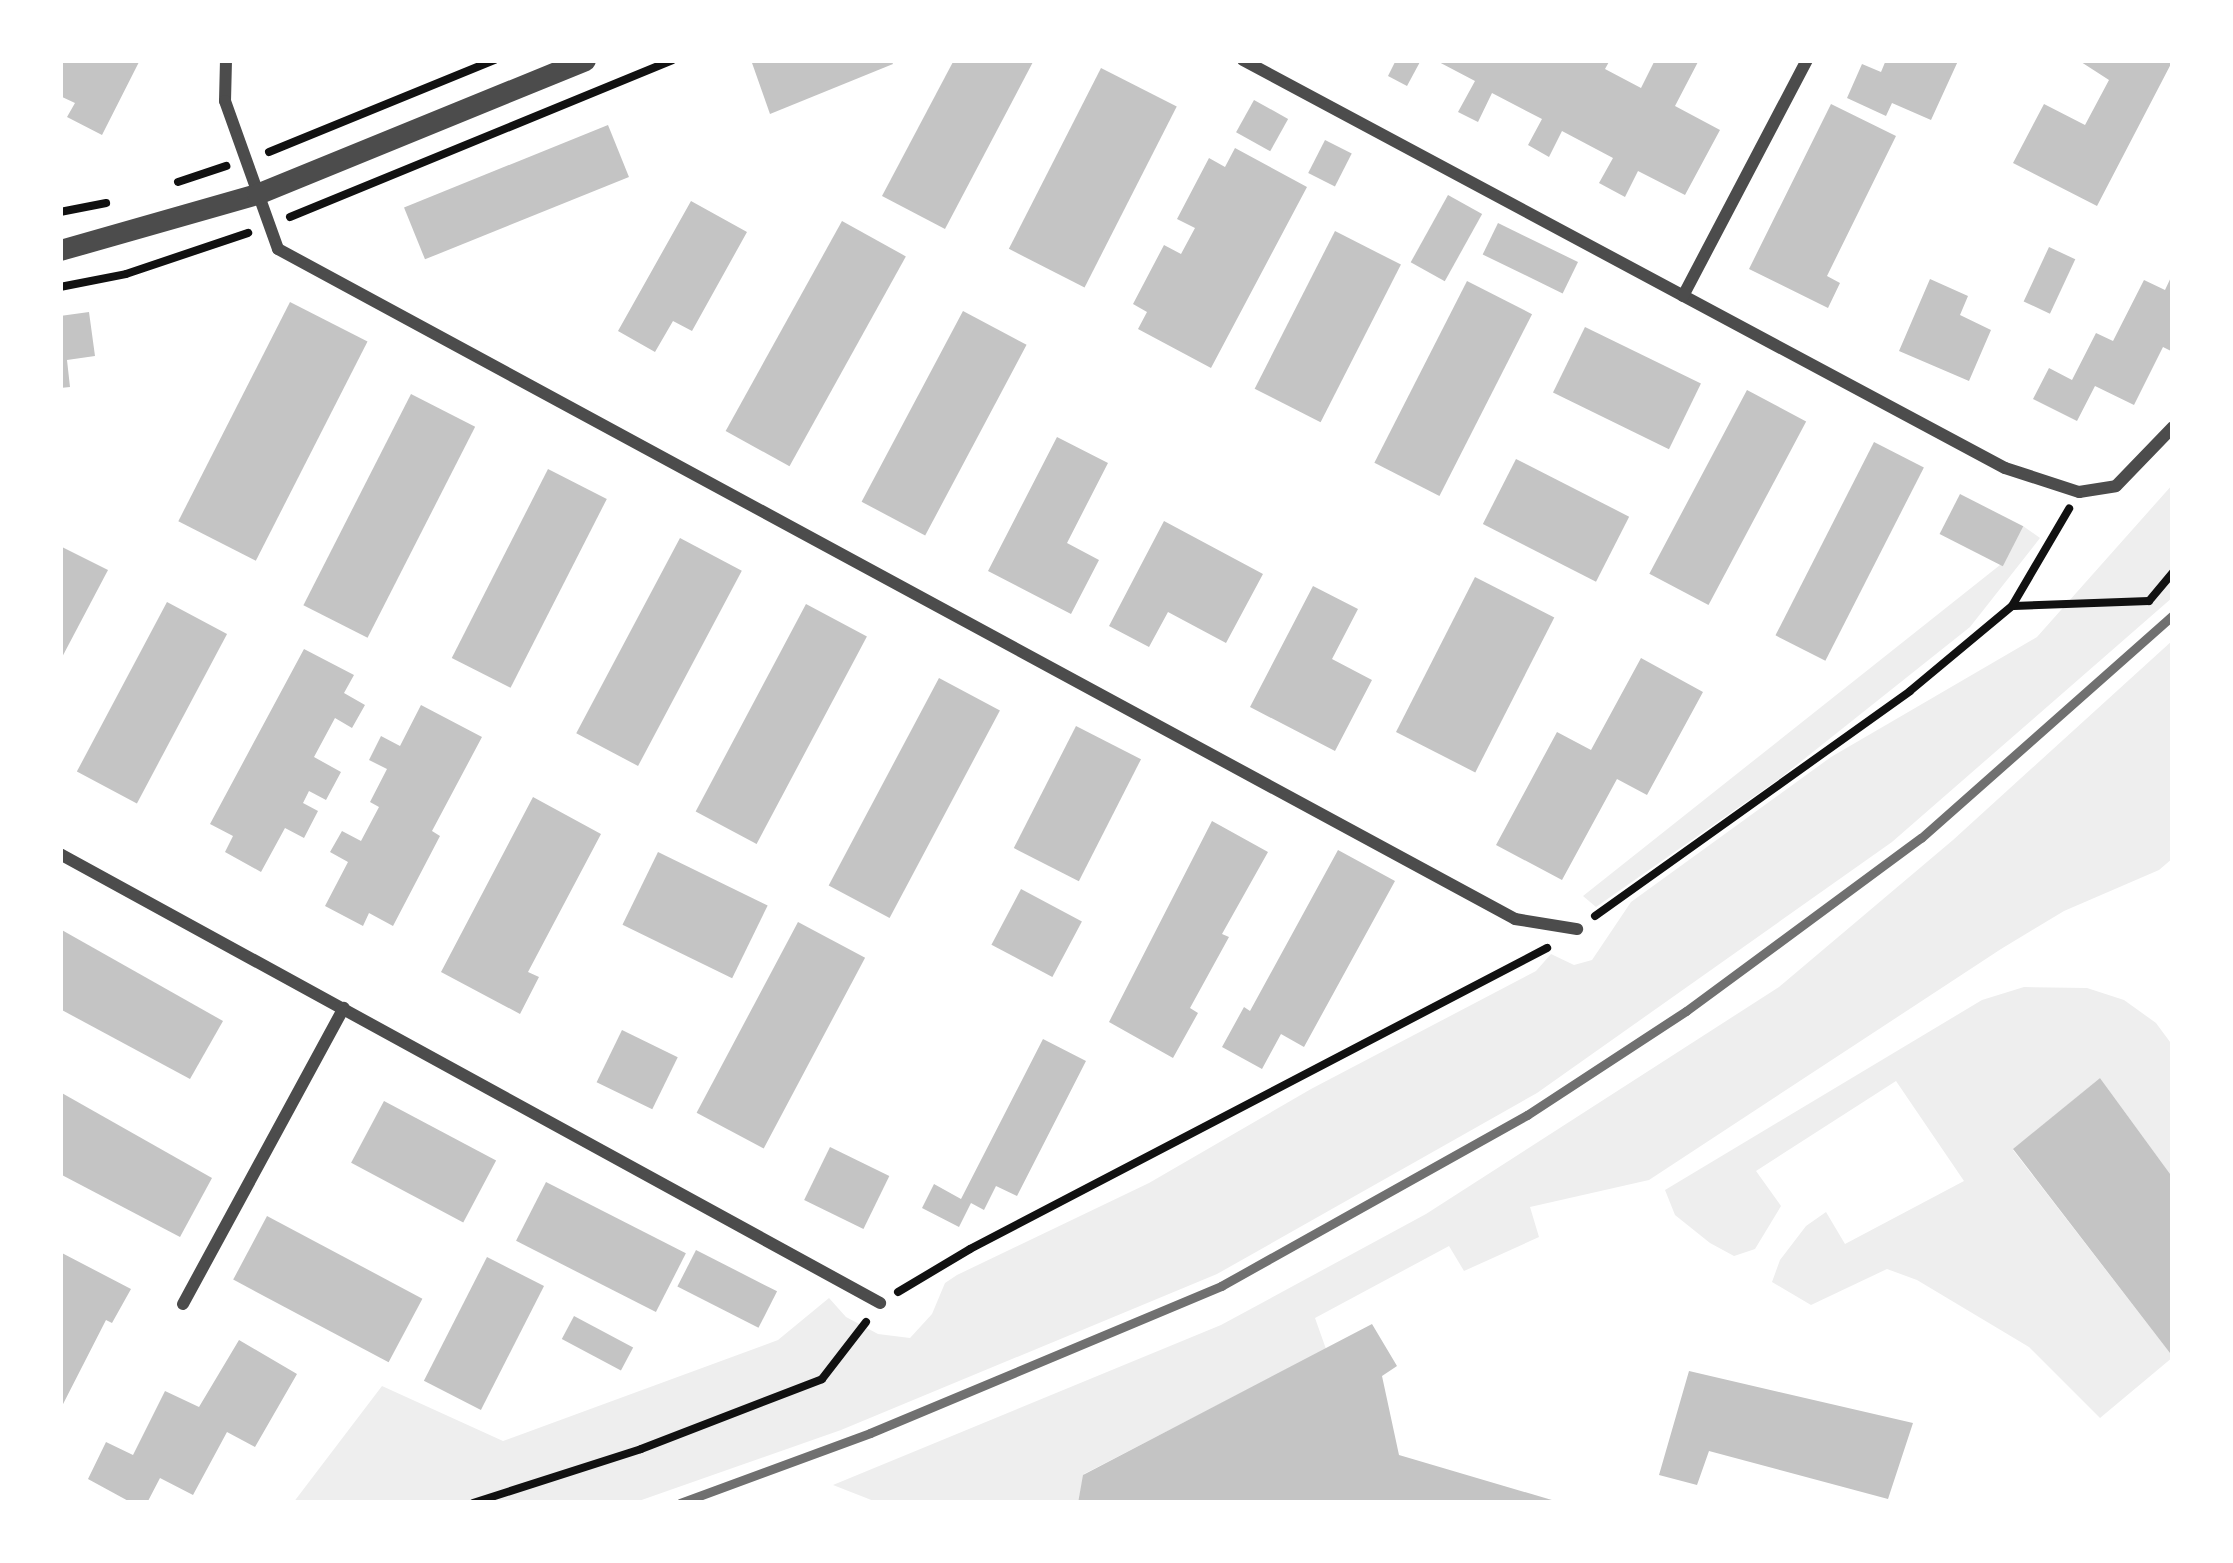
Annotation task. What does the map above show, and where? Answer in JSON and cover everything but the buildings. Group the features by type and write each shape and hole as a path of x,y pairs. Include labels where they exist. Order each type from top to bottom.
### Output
{"street":[{"path":"226,60 225,101 278,249 1515,919 1577,929"},
{"path":"60,250 257,194 585,60"},
{"path":"1243,60 2005,468 2079,492 2116,486 2173,428"},
{"path":"1683,296 1807,60"},
{"path":"60,854 880,1304"},
{"path":"183,1304 344,1008"}],"path":[{"path":"163,187 245,160 495,60"},
{"path":"60,212 130,198"},
{"path":"473,1503 641,1449 822,1379 880,1304 970,1249 1506,974 1577,929 1910,691 2012,606 2079,492"},
{"path":"2012,606 2149,601 2173,572"}],"shaded area":[{"path":"2173,484 2173,597 1892,842 1537,1093 1217,1274 841,1430 633,1503 293,1503 382,1386 503,1441 778,1340 829,1298 846,1317 878,1334 910,1338 932,1314 945,1283 957,1275 1149,1183 1311,1089 1536,971 1551,954 1574,965 1592,960 1631,902 1831,757 2037,637"},
{"path":"2023,526 2040,538 1970,627 1779,779 1596,907 1583,896 2000,565"},
{"path":"2173,640 2173,858 2159,870 2064,911 2001,949 1649,1180 1530,1207 1539,1237 1464,1271 1449,1246 1315,1318 1326,1349 1084,1474 1078,1503 879,1503 833,1485 1221,1325 1426,1214 1779,987 1953,840"},
{"path":"2024,987 2087,988 2124,1000 2156,1023 2173,1046 2173,1178 2100,1078 2013,1150 2173,1357 2100,1418 2029,1347 1917,1280 1887,1269 1811,1305 1772,1282 1780,1260 1806,1226 1826,1212 1845,1244 1964,1181 1896,1081 1756,1171 1781,1206 1755,1249 1734,1256 1710,1243 1675,1215 1665,1190 1982,1000"}],"railway":[{"path":"680,1503 870,1433 1221,1286 1527,1115 1686,1011 1921,838 2173,615"}]}
